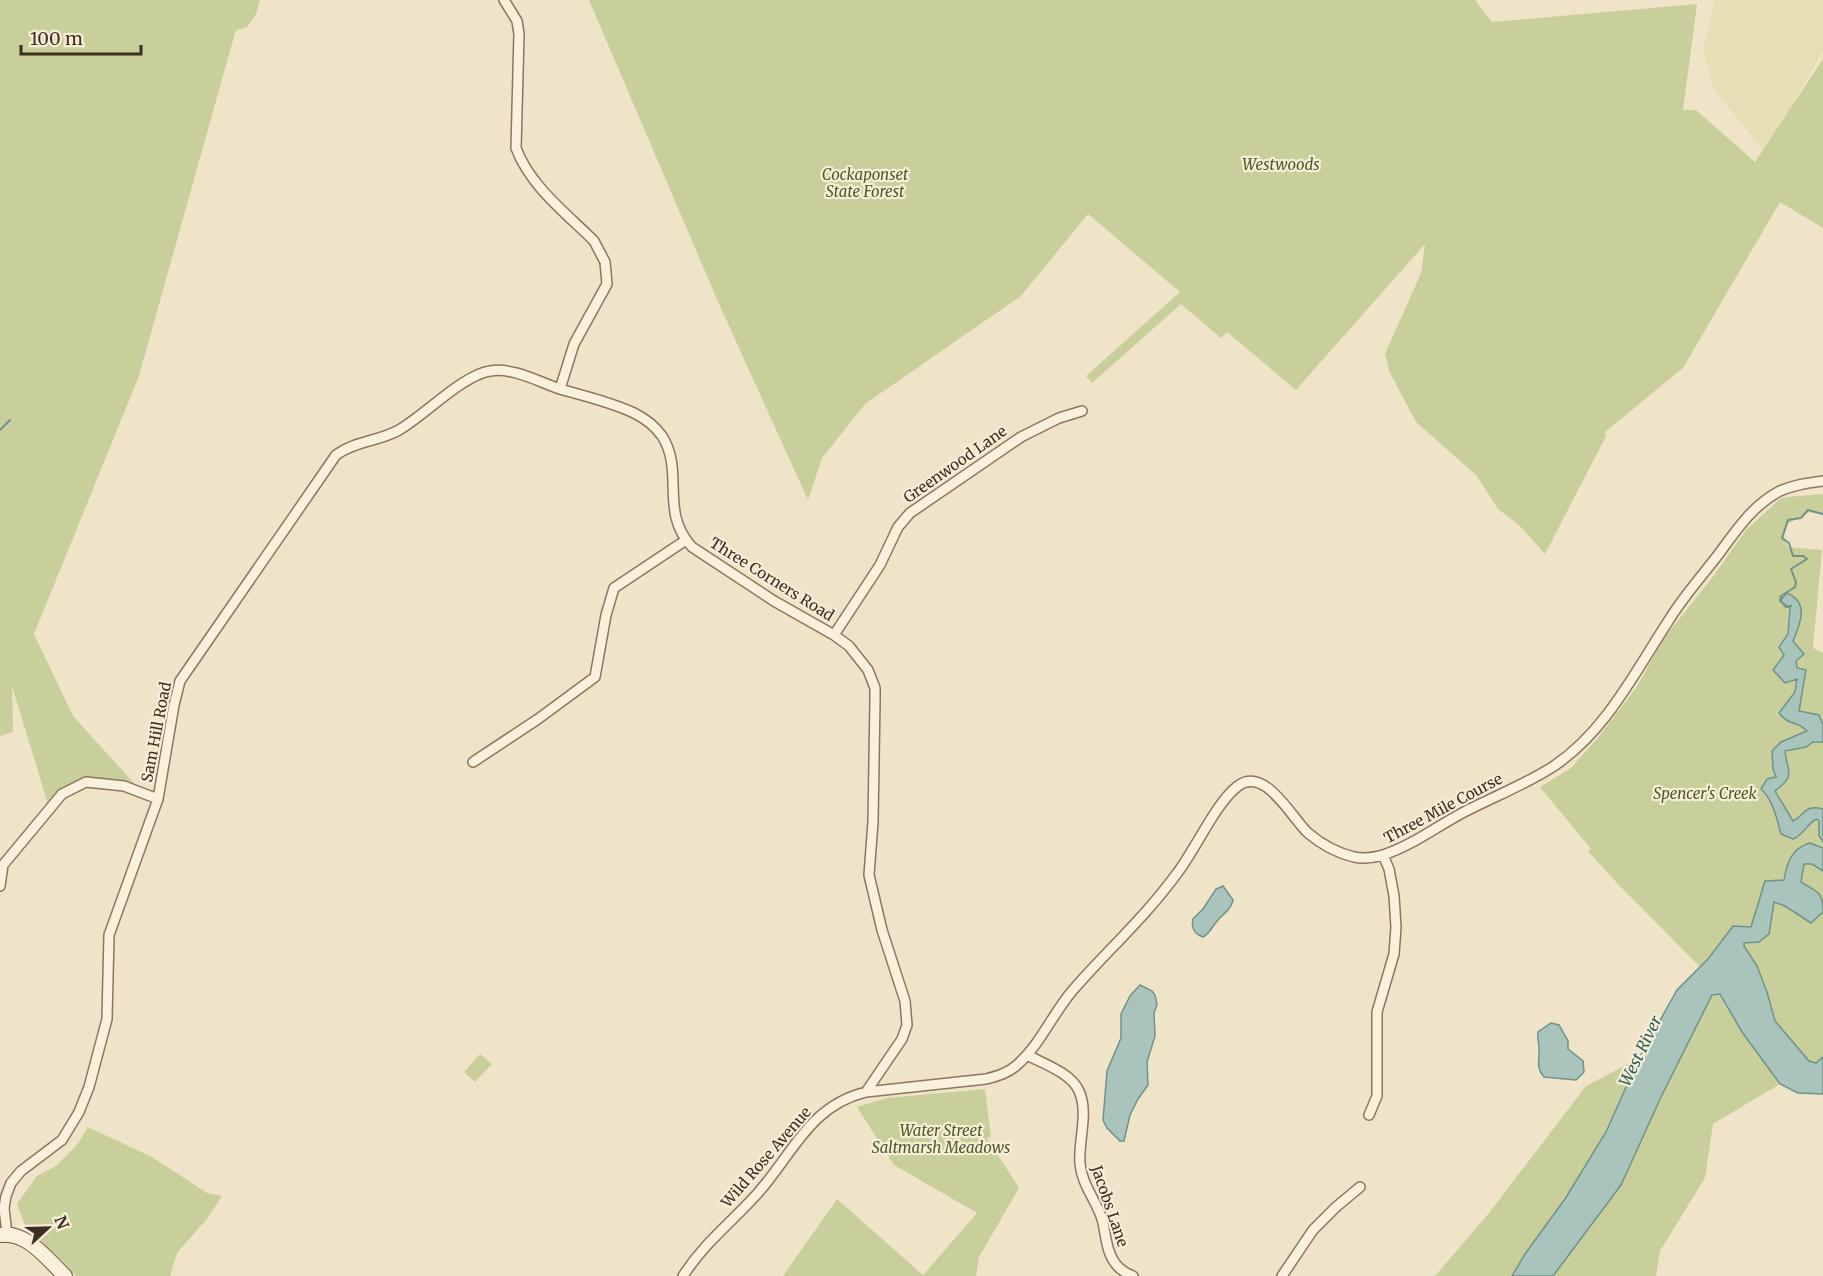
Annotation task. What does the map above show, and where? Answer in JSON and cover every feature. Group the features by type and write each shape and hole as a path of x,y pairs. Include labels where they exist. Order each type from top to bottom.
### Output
{"main road":[{"path":"3,1234 29,1242 65,1276"}],"street":[{"path":"504,0 510,6 517,21 519,34 516,148 519,156 526,171 536,184 594,241 607,268 607,284 574,344 560,389"},
{"name":"Sam Hill Road","path":"3,1234 4,1208 11,1183 21,1171 62,1140 84,1100 107,1019 109,935 158,799 174,705 183,675 212,637 336,455 347,448 387,436 400,429 471,378 483,372 499,370 560,389"},
{"name":"Three Corners Road","path":"560,389 633,412 652,425 662,436 672,467 673,510 679,529 686,540 692,547 774,601 849,646 864,663 875,688 873,822 869,875 882,930 905,1001 907,1017 906,1030 902,1039 866,1092"},
{"name":"Greenwood Lane","path":"834,635 880,565 898,527 910,513 1021,437 1059,418 1082,411"},
{"name":"Three Mile Course","path":"1027,1055 1072,991 1167,886 1223,802 1240,784 1252,781 1263,784 1276,795 1309,834 1330,849 1362,858 1383,855 1536,776 1574,751 1615,704 1681,602 1755,508 1778,492 1794,486 1823,481"},
{"path":"473,762 538,719 595,677 606,615 614,588 686,540"},
{"path":"0,886 3,865 62,794 86,782 124,786 158,799"},
{"path":"1369,1115 1377,1096 1377,1012 1394,954 1396,927 1394,896 1389,869 1383,855"},
{"name":"Wild Rose Avenue","path":"683,1276 702,1249 762,1188 814,1120 842,1101 866,1092 996,1077 1010,1071 1027,1055"},
{"name":"Jacobs Lane","path":"1027,1055 1066,1077 1076,1085 1080,1093 1082,1174 1101,1218 1110,1254 1123,1272 1133,1276"},
{"path":"1282,1276 1313,1230 1360,1187"}],"shaded area":[{"path":"1715,0 1823,0 1823,51 1765,153 1714,89 1703,51"}],"green space":[{"path":"0,0 260,0 256,14 247,27 235,33 139,376 34,634 73,716 142,792 84,779 65,787 48,804 12,686 13,732 0,736"},
{"name":"Westwoods","path":"589,0 1475,0 1492,22 1697,4 1683,110 1696,110 1755,162 1823,59 1823,228 1780,202 1683,368 1605,432 1606,436 1545,554 1521,527 1498,509 1477,476 1416,422 1390,373 1385,354 1421,273 1425,244 1296,390 1227,332 1221,338 1181,304 1092,383 1086,376 1180,292 1088,214 1021,296 865,404 822,458 808,500 719,304"},
{"name":"Spencer's Creek","path":"1823,494 1823,515 1809,512 1787,524 1784,537 1788,547 1822,550 1813,648 1823,653 1823,1065 1813,1069 1708,959 1700,967 1616,882 1588,851 1591,849 1540,787 1571,768 1597,739 1636,688 1664,638 1712,578 1746,530 1780,499"},
{"path":"1720,994 1742,1032 1780,1084 1713,1124 1705,1178 1660,1251 1656,1276 1553,1276 1661,1097 1712,995"},
{"path":"480,1054 492,1064 475,1082 464,1072"},
{"path":"1639,1058 1606,1132 1565,1199 1512,1276 1435,1276 1489,1213 1586,1086"},
{"name":"Water Street Saltmarsh Meadows","path":"985,1089 991,1137 987,1138 1019,1188 979,1257 976,1276 783,1276 837,1199 923,1275 977,1213 894,1165 857,1107 887,1098"},
{"path":"88,1127 152,1157 207,1193 222,1196 206,1220 177,1253 170,1276 76,1276 25,1225 17,1204 37,1176 56,1166 77,1145"}],"water":[{"path":"1787,593 1799,602 1801,608 1800,621 1793,641 1804,654 1796,661 1797,668 1806,670 1799,711 1819,715 1823,725 1823,742 1813,742 1806,747 1785,751 1789,769 1788,777 1775,791 1793,821 1808,809 1823,809 1823,842 1819,836 1817,819 1793,839 1781,834 1772,804 1761,789 1767,779 1776,777 1772,751 1781,742 1807,731 1779,713 1795,692 1797,679 1785,683 1773,670 1784,655 1779,647 1788,634 1790,608 1780,601"},
{"path":"1810,843 1823,848 1823,871 1812,864 1804,864 1801,882 1815,890 1820,896 1823,912 1811,923 1785,906 1774,902 1769,934 1759,942 1744,943 1744,946 1757,966 1775,1021 1809,1061 1816,1063 1823,1057 1823,1094 1798,1093 1780,1084 1742,1032 1720,994 1712,995 1661,1097 1621,1185 1553,1276 1512,1276 1565,1199 1606,1132 1639,1058 1677,990 1708,959 1733,926 1751,927 1765,881 1784,880 1791,857 1799,848"},
{"path":"1223,886 1233,900 1232,904 1207,934 1200,936 1194,930 1193,919 1203,909 1216,889"},
{"path":"1140,985 1155,995 1157,1005 1154,1013 1155,1036 1147,1062 1148,1085 1130,1115 1124,1141 1120,1141 1107,1128 1103,1120 1107,1071 1121,1038 1121,1014 1130,996"},
{"path":"1551,1023 1559,1025 1568,1041 1568,1049 1583,1061 1584,1072 1576,1080 1544,1077 1540,1070 1538,1032"}],"waterway":[{"path":"0,430 10,420"},
{"path":"1791,606 1786,607 1780,600 1781,596 1795,587 1796,582 1791,569 1807,559 1803,556 1793,556 1789,543 1782,538 1788,520 1801,518 1808,510 1823,514"}],"park label":[{"name":"Cockaponset State Forest","path":"865,182"}],"water label":[{"name":"West River","path":"1640,1051"}]}
